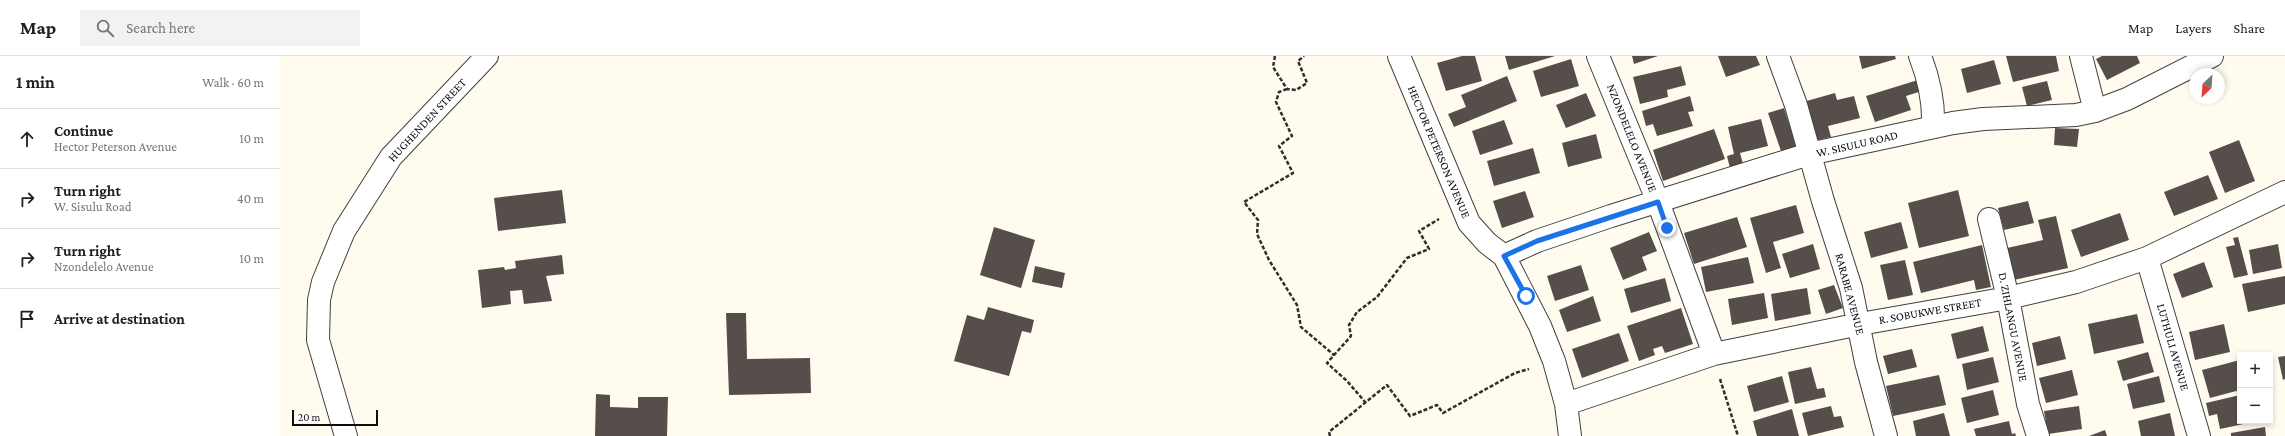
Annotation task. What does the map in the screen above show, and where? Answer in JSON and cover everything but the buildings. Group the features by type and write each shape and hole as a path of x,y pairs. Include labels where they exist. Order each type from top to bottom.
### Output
{"street":[{"name":"HUGHENDEN STREET","path":"346,436 318,340 319,300 323,282 344,231 391,157 487,56"},
{"name":"HECTOR PETERSON AVENUE","path":"1399,56 1469,223 1487,243 1504,256 1526,296 1554,361 1566,404 1570,436"},
{"name":"NZONDELELO AVENUE","path":"1598,56 1658,202 1714,354"},
{"name":"RARABE AVENUE","path":"1778,56 1796,105 1809,154 1851,288 1860,324 1866,362 1886,436"},
{"path":"1920,56 1928,77 1934,111 1933,126"},
{"path":"2081,56 2095,111"},
{"name":"W. SISULU ROAD","path":"1504,256 1537,241 1809,154 1933,126 1983,119 2076,115 2095,111 2127,99 2212,56"},
{"name":"R. SOBUKWE STREET","path":"1566,404 1714,354 1860,324 2008,298 2076,282 2147,258 2285,192"},
{"name":"D. ZIHLANGU AVENUE","path":"1989,219 2008,298 2028,404 2038,436"},
{"name":"LUTHULI AVENUE","path":"2147,258 2199,436"}],"path":[{"path":"1275,56 1273,66 1287,89"},
{"path":"1304,56 1298,61 1307,83 1296,90 1287,89 1279,92 1276,102 1292,136 1279,146 1293,173 1244,202 1258,220 1257,234 1269,260 1297,305 1301,327 1334,356"},
{"path":"1366,403 1347,381 1327,363 1351,336 1349,325 1357,312 1377,297 1407,258 1429,249 1419,232 1460,202"},
{"path":"1714,354 1720,379 1738,436"},
{"path":"1330,436 1329,432 1387,385 1410,416 1436,405 1443,413 1514,373 1554,361"}],"route":[{"path":"1526,296 1504,256 1537,241 1658,202 1667,228"}]}
